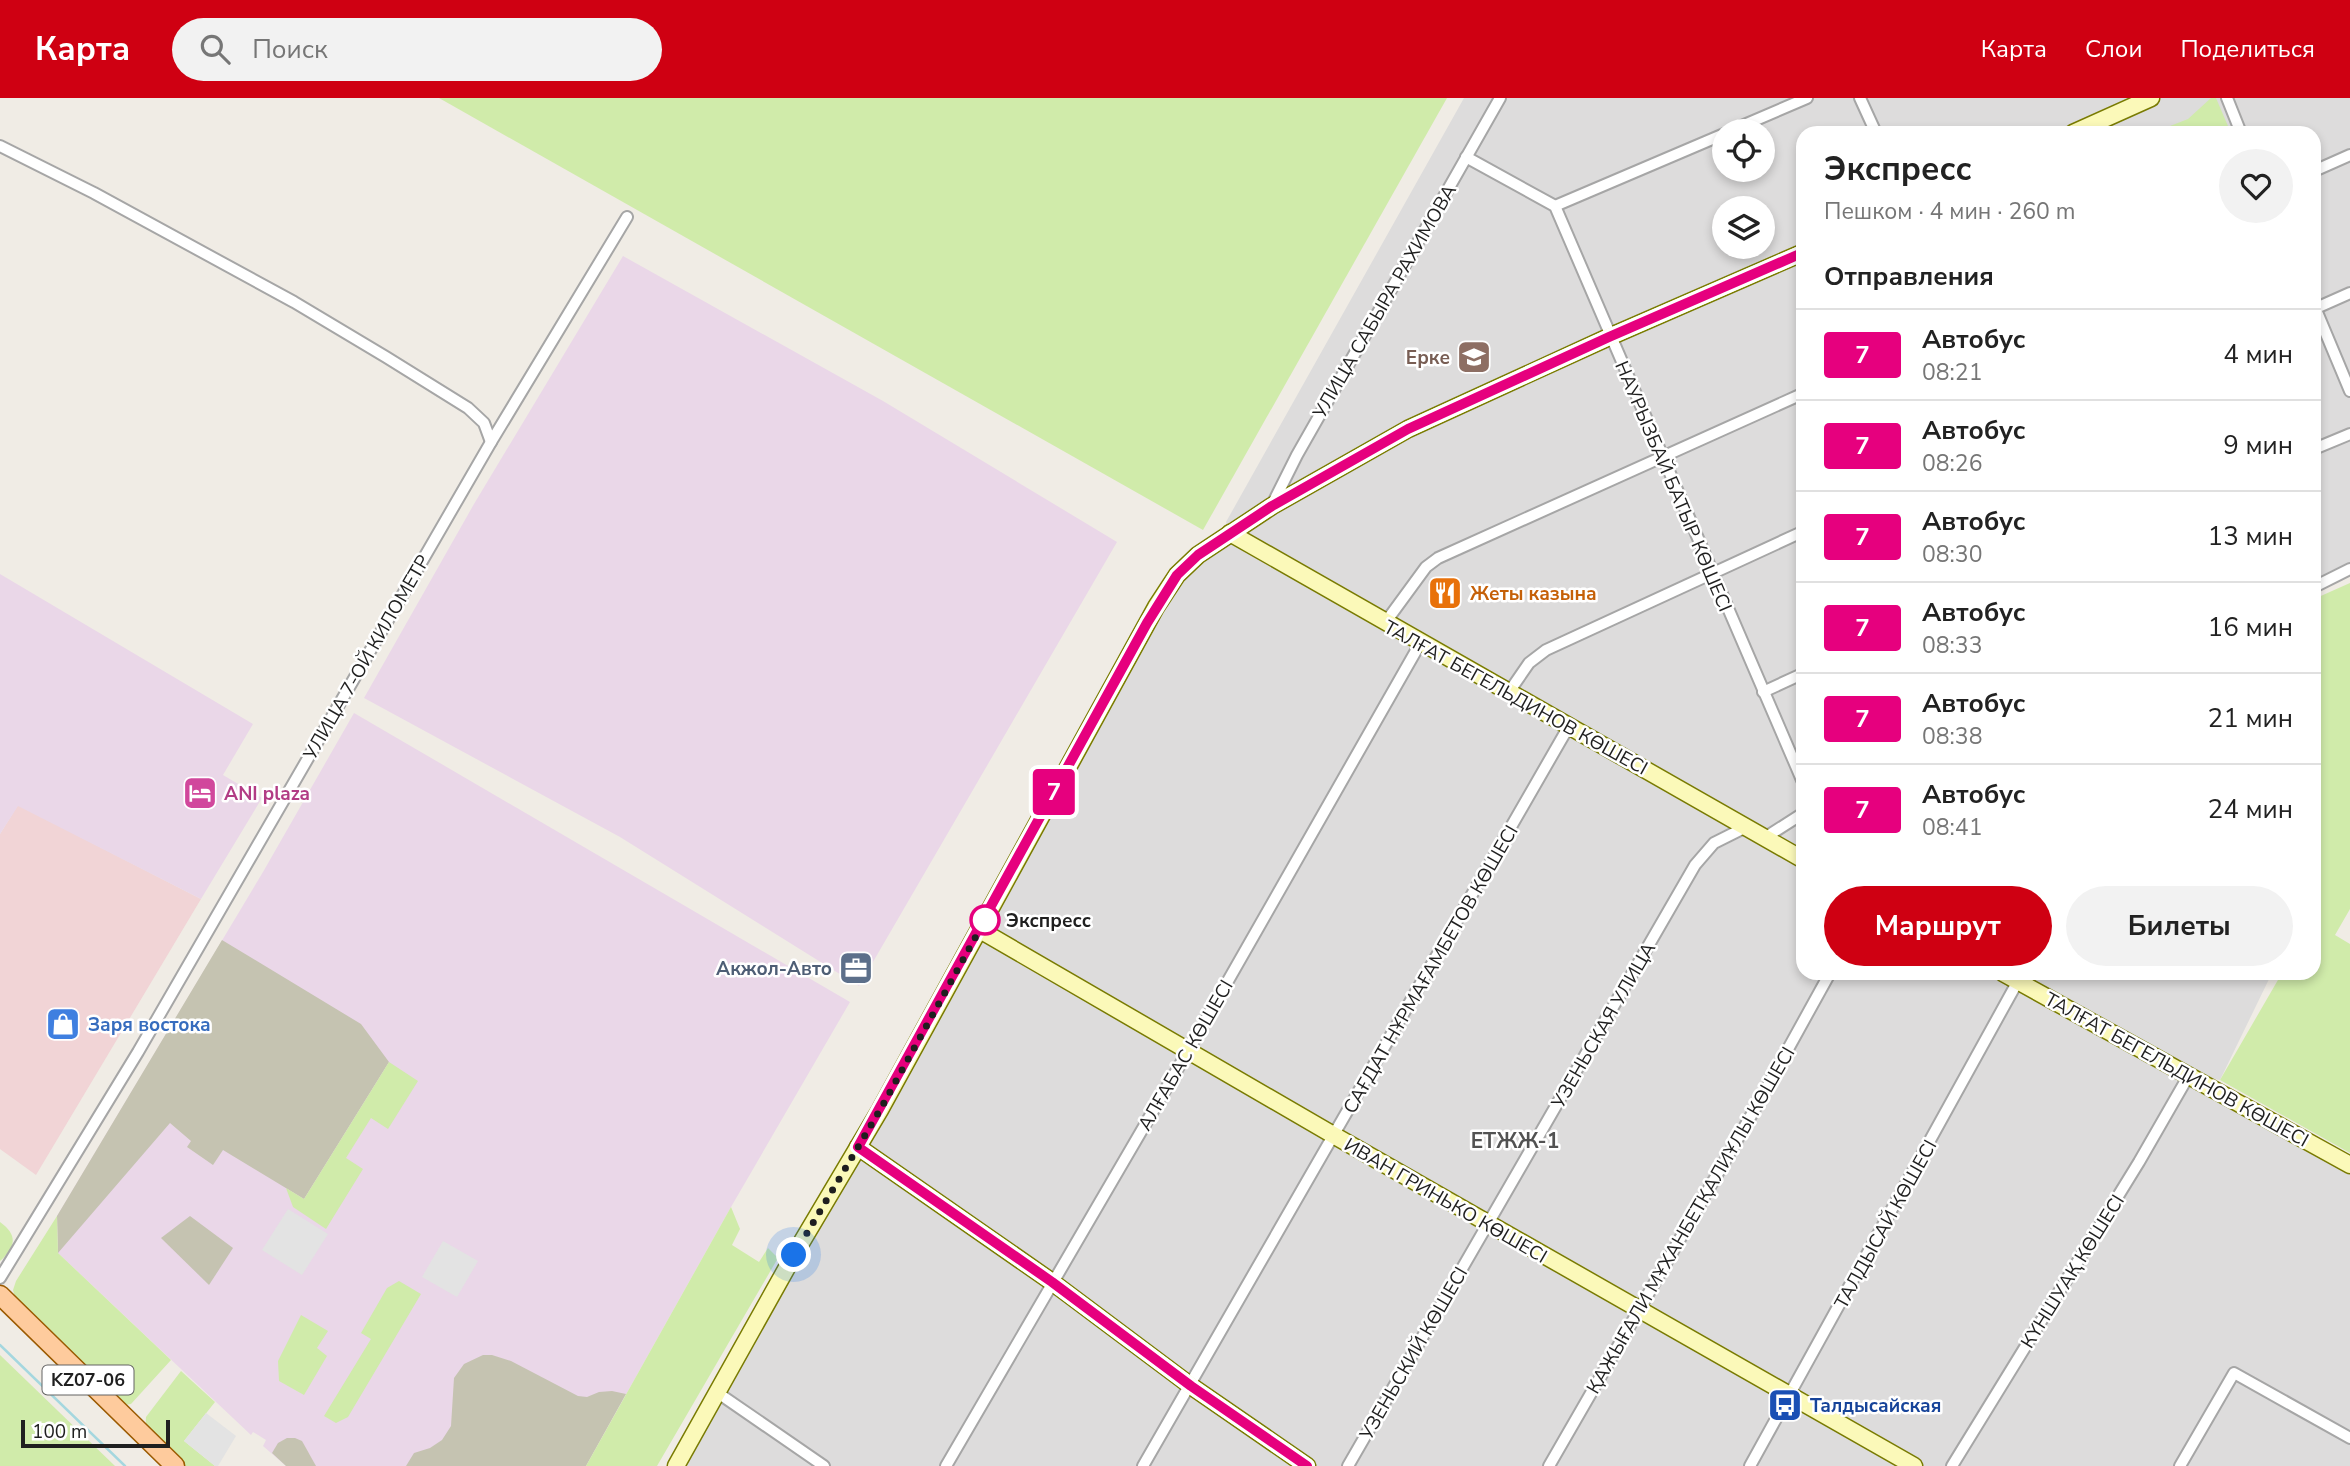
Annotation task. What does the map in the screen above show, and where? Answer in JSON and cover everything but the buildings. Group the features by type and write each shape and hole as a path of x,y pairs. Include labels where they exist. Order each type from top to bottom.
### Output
{"main road":[{"name":"KZ07-06","path":"0,1295 175,1466"},
{"name":"KZ07-06","path":"0,1308 160,1466"}],"street":[{"name":"УЛИЦА САБЫРА РАХИМОВА","path":"1272,506 1297,455 1500,98"},
{"path":"1758,119 1807,98"},
{"path":"1860,98 1873,126"},
{"path":"2089,126 2151,98"},
{"path":"2227,98 2238,126"},
{"path":"1466,157 1555,206 1712,139"},
{"path":"0,146 94,193 283,296 386,357 468,408 484,423 491,442"},
{"path":"2321,168 2350,155"},
{"name":"НАУРЫЗБАЙ БАТЫР КӨШЕСІ","path":"1555,206 1609,337 1796,766"},
{"name":"УЛИЦА 7-ОЙ КИЛОМЕТР","path":"0,1278 138,1052 491,442 626,218"},
{"path":"676,1466 980,930 1156,607 1177,575 1193,559 1272,506 1408,429 1796,256"},
{"path":"2321,304 2350,293"},
{"path":"2321,323 2350,391"},
{"path":"1385,623 1431,561 1796,397"},
{"path":"2321,446 2350,434"},
{"name":"ТАЛҒАТ БЕГЕЛЬДИНОВ КӨШЕСІ","path":"1230,534 1796,855"},
{"path":"1509,692 1529,663 1546,650 1796,535"},
{"path":"2321,584 2350,569"},
{"name":"АЛҒАБАС КӨШЕСІ","path":"946,1466 1188,1051 1420,642"},
{"path":"1763,692 1796,677"},
{"name":"САҒДАТ НҰРМАҒАМБЕТОВ КӨШЕСІ","path":"1143,1466 1569,726"},
{"path":"1766,837 1796,818"},
{"name":"УЗЕНЬСКАЯ УЛИЦА","path":"1478,1240 1702,854 1714,843 1746,827"},
{"name":"ИВАН ГРИНЬКО КӨШЕСІ","path":"980,930 1914,1466"},
{"name":"ҚАЖЫҒАЛИ МҰХАНБЕТҚАЛИҰЛЫ КӨШЕСІ","path":"1549,1466 1826,980"},
{"name":"ТАЛҒАТ БЕГЕЛЬДИНОВ КӨШЕСІ","path":"2018,981 2350,1165"},
{"name":"ТАЛДЫСАЙ КӨШЕСІ","path":"1750,1466 2018,981"},
{"name":"КҮНШУАҚ КӨШЕСІ","path":"1952,1466 2139,1162 2189,1075"},
{"path":"858,1147 1052,1282 1191,1386 1307,1466"},
{"name":"УЗЕНЬСКИЙ КӨШЕСІ","path":"1348,1466 1478,1240"},
{"path":"2180,1466 2234,1373 2350,1438"},
{"path":"718,1393 824,1466"}],"shaded area":[{"path":"1464,98 2350,98 2350,569 2321,584 2321,126 1796,126 1796,980 2269,980 2220,1080 2192,1076 2350,1165 2350,1466 676,1466 1156,607 1229,534 1226,522"},
{"path":"623,256 883,401 1117,542 859,986 620,837 364,698 474,504"},
{"path":"0,574 253,724 223,775 262,798 201,899 18,806 0,834"},
{"path":"354,713 850,1002 586,1466 286,1466 263,1446 266,1440 253,1432 251,1435 58,1253 57,1216 263,872"},
{"name":"Заря востока","path":"18,805 201,899 36,1175 0,1149 0,834"},
{"path":"222,940 361,1024 389,1062 304,1199 223,1150 213,1165 187,1147 191,1141 170,1123 58,1253 57,1216"},
{"path":"288,1209 328,1234 302,1275 262,1250"},
{"path":"190,1216 233,1248 209,1285 161,1238"},
{"path":"443,1241 478,1261 457,1297 422,1277"},
{"path":"483,1355 511,1361 578,1396 587,1397 612,1391 626,1394 586,1466 406,1466 414,1453 430,1448 442,1440 451,1426 454,1378 464,1364"},
{"path":"206,1413 236,1436 218,1466 184,1441"},
{"path":"287,1438 302,1441 316,1466 286,1466 272,1453 278,1443"}],"green space":[{"path":"439,98 1447,98 1203,530"},
{"path":"2211,98 2216,98 2228,126 2170,126 2188,119"},
{"path":"2350,583 2350,909 2335,935 2350,944 2350,1153 2220,1080 2278,980 2321,980 2321,596"},
{"path":"389,1062 418,1081 388,1129 371,1118 346,1158 363,1169 326,1229 293,1207 286,1188 304,1199"},
{"path":"731,1207 740,1229 732,1245 759,1262 768,1248 778,1258 657,1466 586,1466"},
{"path":"57,1216 58,1253 171,1360 131,1404 125,1405 17,1305 13,1290 16,1281"},
{"path":"0,1222 10,1232 13,1241 0,1261"},
{"path":"399,1281 421,1294 348,1417 336,1423 324,1416 371,1339 361,1333 387,1288"},
{"path":"301,1315 328,1331 317,1348 327,1356 304,1395 279,1381 278,1361"},
{"path":"0,1355 115,1466 0,1466"},
{"path":"181,1371 215,1402 184,1441 215,1466 184,1466 153,1438 146,1424 146,1417"}],"waterway":[{"path":"0,1345 125,1466"}],"bus line":[{"name":"7","path":"1307,1466 1191,1386 1052,1282 858,1147 1147,623 1182,569 1198,555 1272,506 1408,429 1796,256"}],"place":[{"name":"Ерке","path":"1474,357"},
{"name":"Жеты казына","path":"1445,593"},
{"name":"ANI plaza","path":"200,793"},
{"name":"Экспресс","path":"985,920"},
{"name":"Акжол-Авто","path":"856,968"},
{"name":"Заря востока","path":"63,1024"},
{"name":"Талдысайская","path":"1785,1405"}],"district":[{"name":"ЕТЖЖ-1","path":"1515,1141"}],"route":[{"path":"794,1255 880,1110 985,920"}]}
